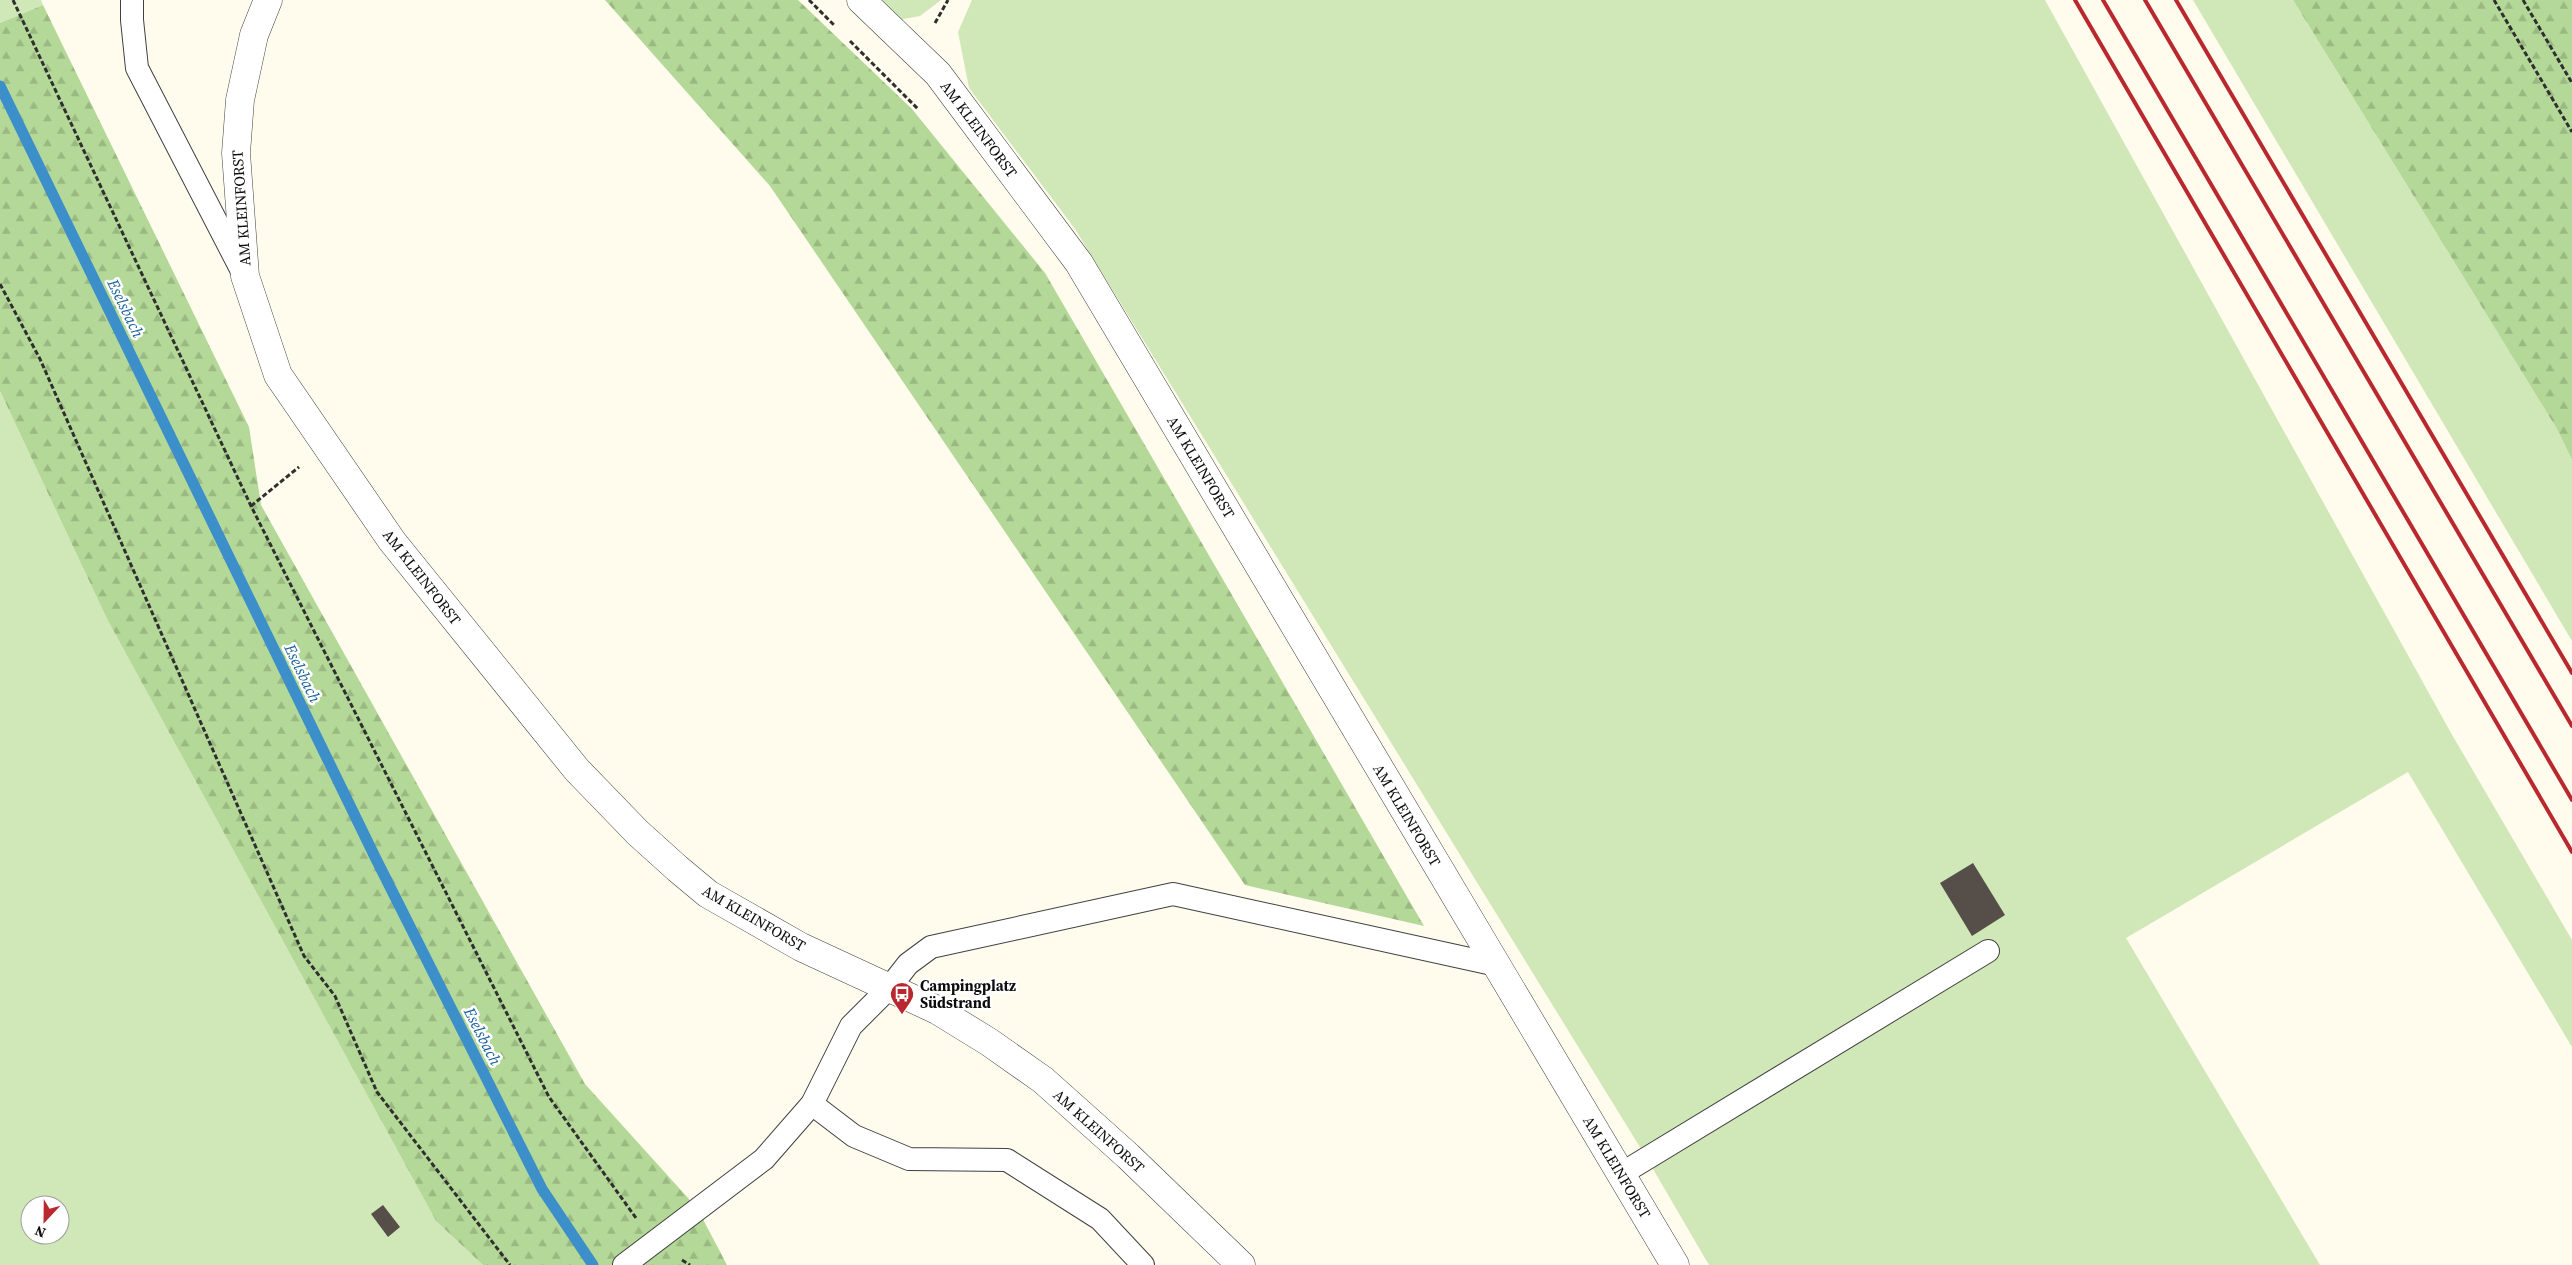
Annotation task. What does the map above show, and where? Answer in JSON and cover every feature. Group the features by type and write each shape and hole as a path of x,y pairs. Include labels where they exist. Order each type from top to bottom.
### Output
{"street":[{"name":"AM KLEINFORST","path":"268,0 254,35 240,100 236,153 245,276 278,376 392,541 578,770 638,833 708,894 801,947 937,1010 981,1037 1043,1080 1128,1156 1241,1265"},
{"name":"AM KLEINFORST","path":"862,0 938,74 1079,263 1675,1265"}],"lane":[{"path":"132,0 137,68 245,276"},
{"path":"626,1263 764,1159 812,1104 851,1026 890,988 908,964 931,947 1173,894 1497,965"},
{"path":"1621,1174 1988,951"},
{"path":"812,1104 854,1136 909,1159 1007,1160 1100,1218 1143,1265"}],"path":[{"path":"13,0 251,506 549,1097 654,1243"},
{"path":"2494,0 2572,132"},
{"path":"2523,0 2572,83"},
{"path":"0,284 40,359 304,956 335,996 377,1092 510,1265"},
{"path":"251,506 325,446"}],"green space":[{"path":"0,0 41,0 43,5 0,23"},
{"path":"605,0 798,0 912,109 1045,273 1424,926 1245,885 770,186"},
{"path":"873,0 941,0 920,16 894,21"},
{"path":"972,0 2045,0 2451,733 2572,940 2572,1047 2408,772 2126,938 2320,1265 1709,1265 1646,1157 1075,229 969,88 958,32"},
{"path":"2193,0 2293,0 2557,429 2572,460 2572,641"},
{"path":"2293,0 2572,0 2572,460 2557,429"},
{"path":"43,5 249,427 261,505 585,1084 697,1208 727,1265 483,1265 436,1221 107,619 0,391 0,23"},
{"path":"0,391 107,619 436,1221 483,1265 0,1265"}],"building":[{"path":"1973,863 2005,915 1972,936 1940,883"},
{"path":"383,1205 400,1227 388,1237 371,1214"}],"waterway":[{"name":"Eselsbach","path":"0,86 376,859 542,1189 593,1265"}],"railway":[{"path":"2075,0 2572,852"},
{"path":"2103,0 2572,800"},
{"path":"2145,0 2572,726"},
{"path":"2176,0 2572,673"}],"place":[{"name":"Campingplatz Südstrand","path":"902,1015"}]}
